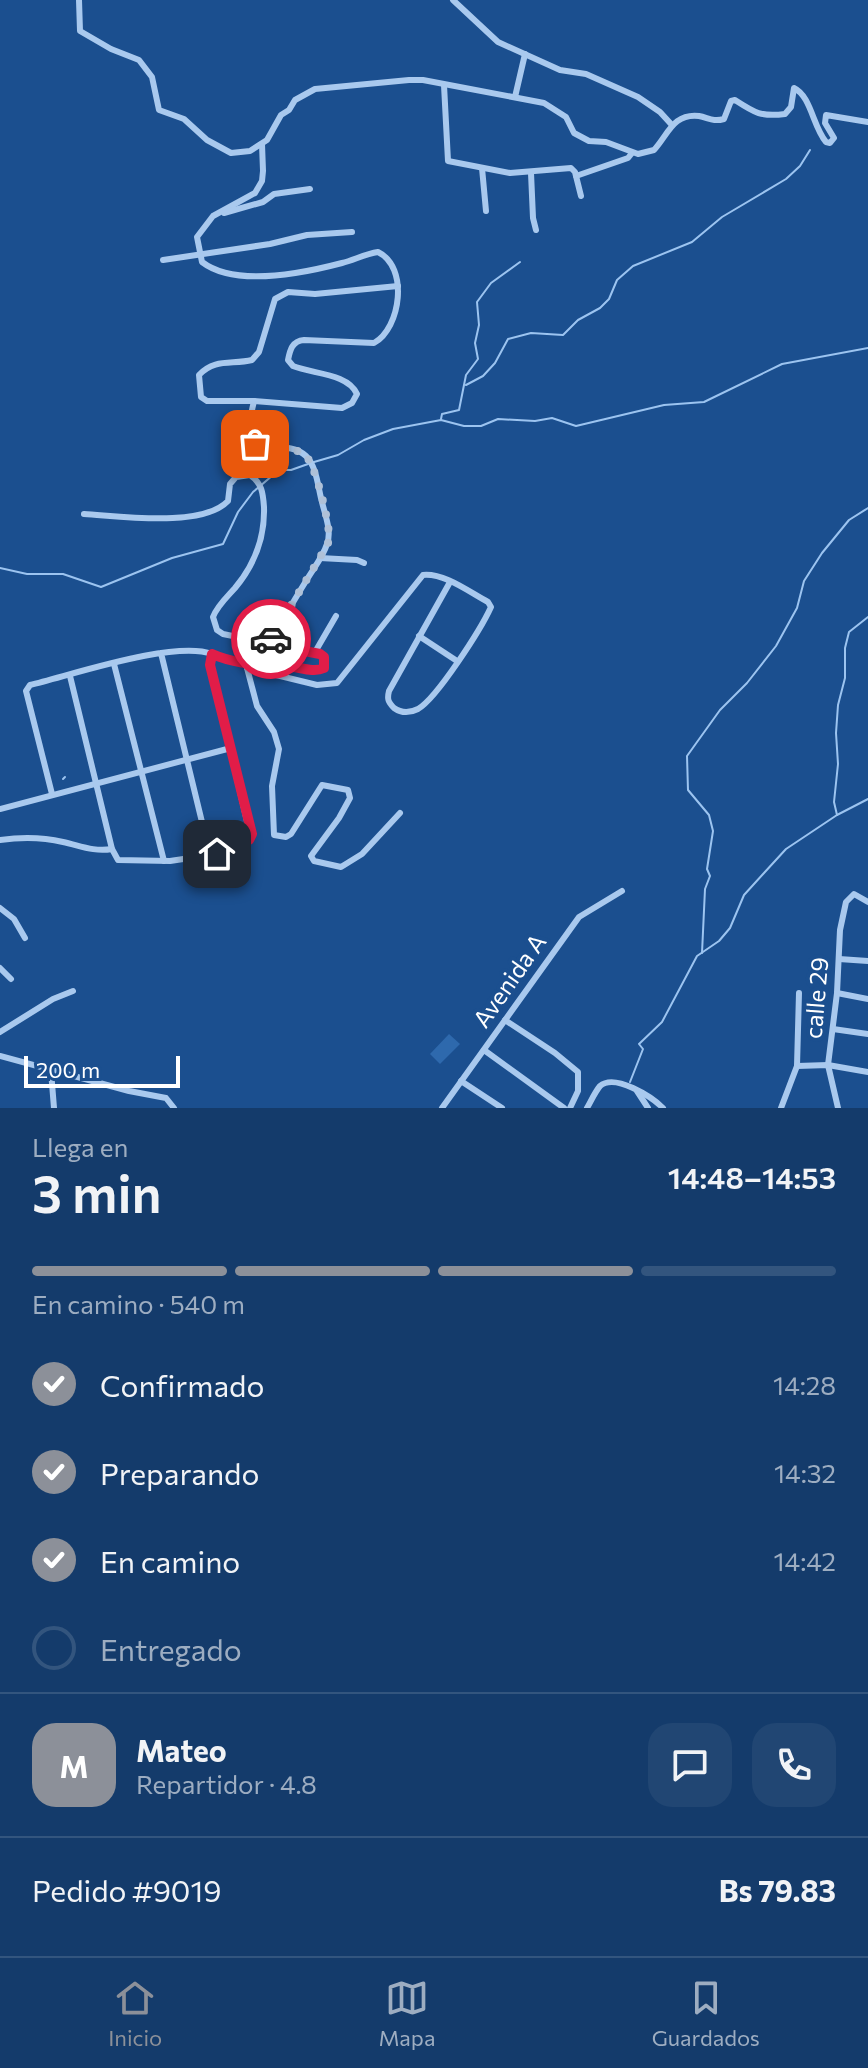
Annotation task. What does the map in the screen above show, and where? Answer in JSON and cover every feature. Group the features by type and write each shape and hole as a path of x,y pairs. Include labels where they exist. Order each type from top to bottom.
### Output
{"street":[{"path":"79,0 80,31 111,49 139,60 152,77 159,110 184,119 207,140 231,153 250,151 262,144 295,100 315,89 409,80 544,103 566,117 571,129 579,136 589,141 606,142 632,153 654,150 671,124 693,116 709,120 724,119 731,101 735,100 765,116 785,114 791,107 794,88 801,91 815,128 826,142 830,143 834,138 825,123 826,115 868,122"},
{"path":"453,0 498,42 560,70 586,74 638,97 671,124"},
{"path":"515,97 525,54"},
{"path":"444,85 447,158 453,163 510,173 571,168 581,196"},
{"path":"262,144 262,181 255,193 213,216 197,237 202,262 223,272 274,277 345,263 378,252 393,265 398,286 398,297 379,340 363,343 298,340 291,348 288,360 293,366 353,386 357,394 352,403 342,408 254,401 207,401 201,397 199,375 207,367 224,361 252,360 259,352 275,299 288,292 315,294 398,286"},
{"path":"576,176 628,158 632,153"},
{"path":"482,168 486,211"},
{"path":"531,173 536,230"},
{"path":"213,216 254,206 274,194 310,189"},
{"path":"163,260 270,244 307,235 352,232"},
{"path":"254,401 249,430 252,440 261,446 304,454 310,462 329,536 320,558 268,644"},
{"path":"84,514 208,514 228,501 230,484 236,477 250,475 261,487 264,512 260,546 252,565 213,617 217,630 223,634 315,652 324,657 324,668 246,666"},
{"path":"320,558 364,563"},
{"path":"52,794 26,691 30,685 161,653 204,651 317,685 337,683 423,575 434,574 450,582 488,602 491,607 457,661 419,708 407,712 398,711 387,698 389,691 450,582"},
{"path":"315,652 336,616"},
{"path":"419,636 457,661"},
{"path":"161,653 210,855"},
{"path":"70,676 112,849 120,862 164,861 210,855 249,840 252,834 210,665 212,654"},
{"path":"114,664 164,861"},
{"path":"246,666 257,706 274,732 279,749 272,783 274,835 286,837 291,834 322,785 348,790 350,798 339,818 311,856 314,861 339,867 362,854 400,813"},
{"path":"0,809 96,781 231,748"},
{"path":"0,840 26,838 61,841 98,852 112,849"},
{"name":"Avenida A","path":"442,1108 579,917 622,891"},
{"name":"calle 29","path":"838,1108 828,1065 837,993 840,930 846,902 854,894 868,902"},
{"path":"0,908 9,913 25,938"},
{"path":"839,959 868,961"},
{"path":"0,968 11,979"},
{"path":"0,1032 53,999 73,991"},
{"path":"781,1108 797,1066 799,993"},
{"path":"837,993 868,999"},
{"path":"484,1050 567,1108 578,1091 578,1072 505,1020"},
{"path":"833,1029 868,1034"},
{"path":"0,1056 166,1098 174,1108"},
{"path":"797,1066 828,1065 868,1072"},
{"path":"51,1071 54,1108"},
{"path":"461,1081 502,1108"},
{"path":"587,1108 605,1083 623,1084 652,1098 663,1108"},
{"path":"634,1089 648,1108"}],"shaded area":[{"path":"449,1034 460,1044 440,1064 430,1054"}],"waterway":[{"path":"466,385 483,376 495,363 508,339 531,333 563,335 578,320 600,308 609,299 617,280 633,266 692,242 722,217 786,179 800,166 810,150"},
{"path":"441,419 442,414 459,410 466,375 478,359 475,343 479,325 477,302 491,283 520,262"},
{"path":"314,462 338,455 364,440 393,429 441,420 464,426 481,426 498,419 535,421 552,418 576,426 664,405 704,402 782,364 868,348"},
{"path":"0,568 27,574 63,574 101,587 172,558 223,544 238,512 253,492 279,470 291,470 308,464"},
{"path":"702,953 705,889 710,876 707,869 713,831 709,815 688,790 687,756 720,710 747,683 776,646 797,608 804,581 822,553 849,520 868,508"},
{"path":"837,815 834,802 838,764 836,733 838,705 845,678 845,648 849,632 868,617"},
{"path":"630,1082 643,1049 639,1044 662,1022 697,956 719,941 730,928 744,895 786,849 837,815 868,799"}],"way so far":[{"path":"255,444 304,454 314,469 329,536 325,549 271,639"}],"route":[{"path":"217,854 249,840 252,834 210,665 212,654 246,665 324,668 324,657 320,654 268,644 271,639"}]}
